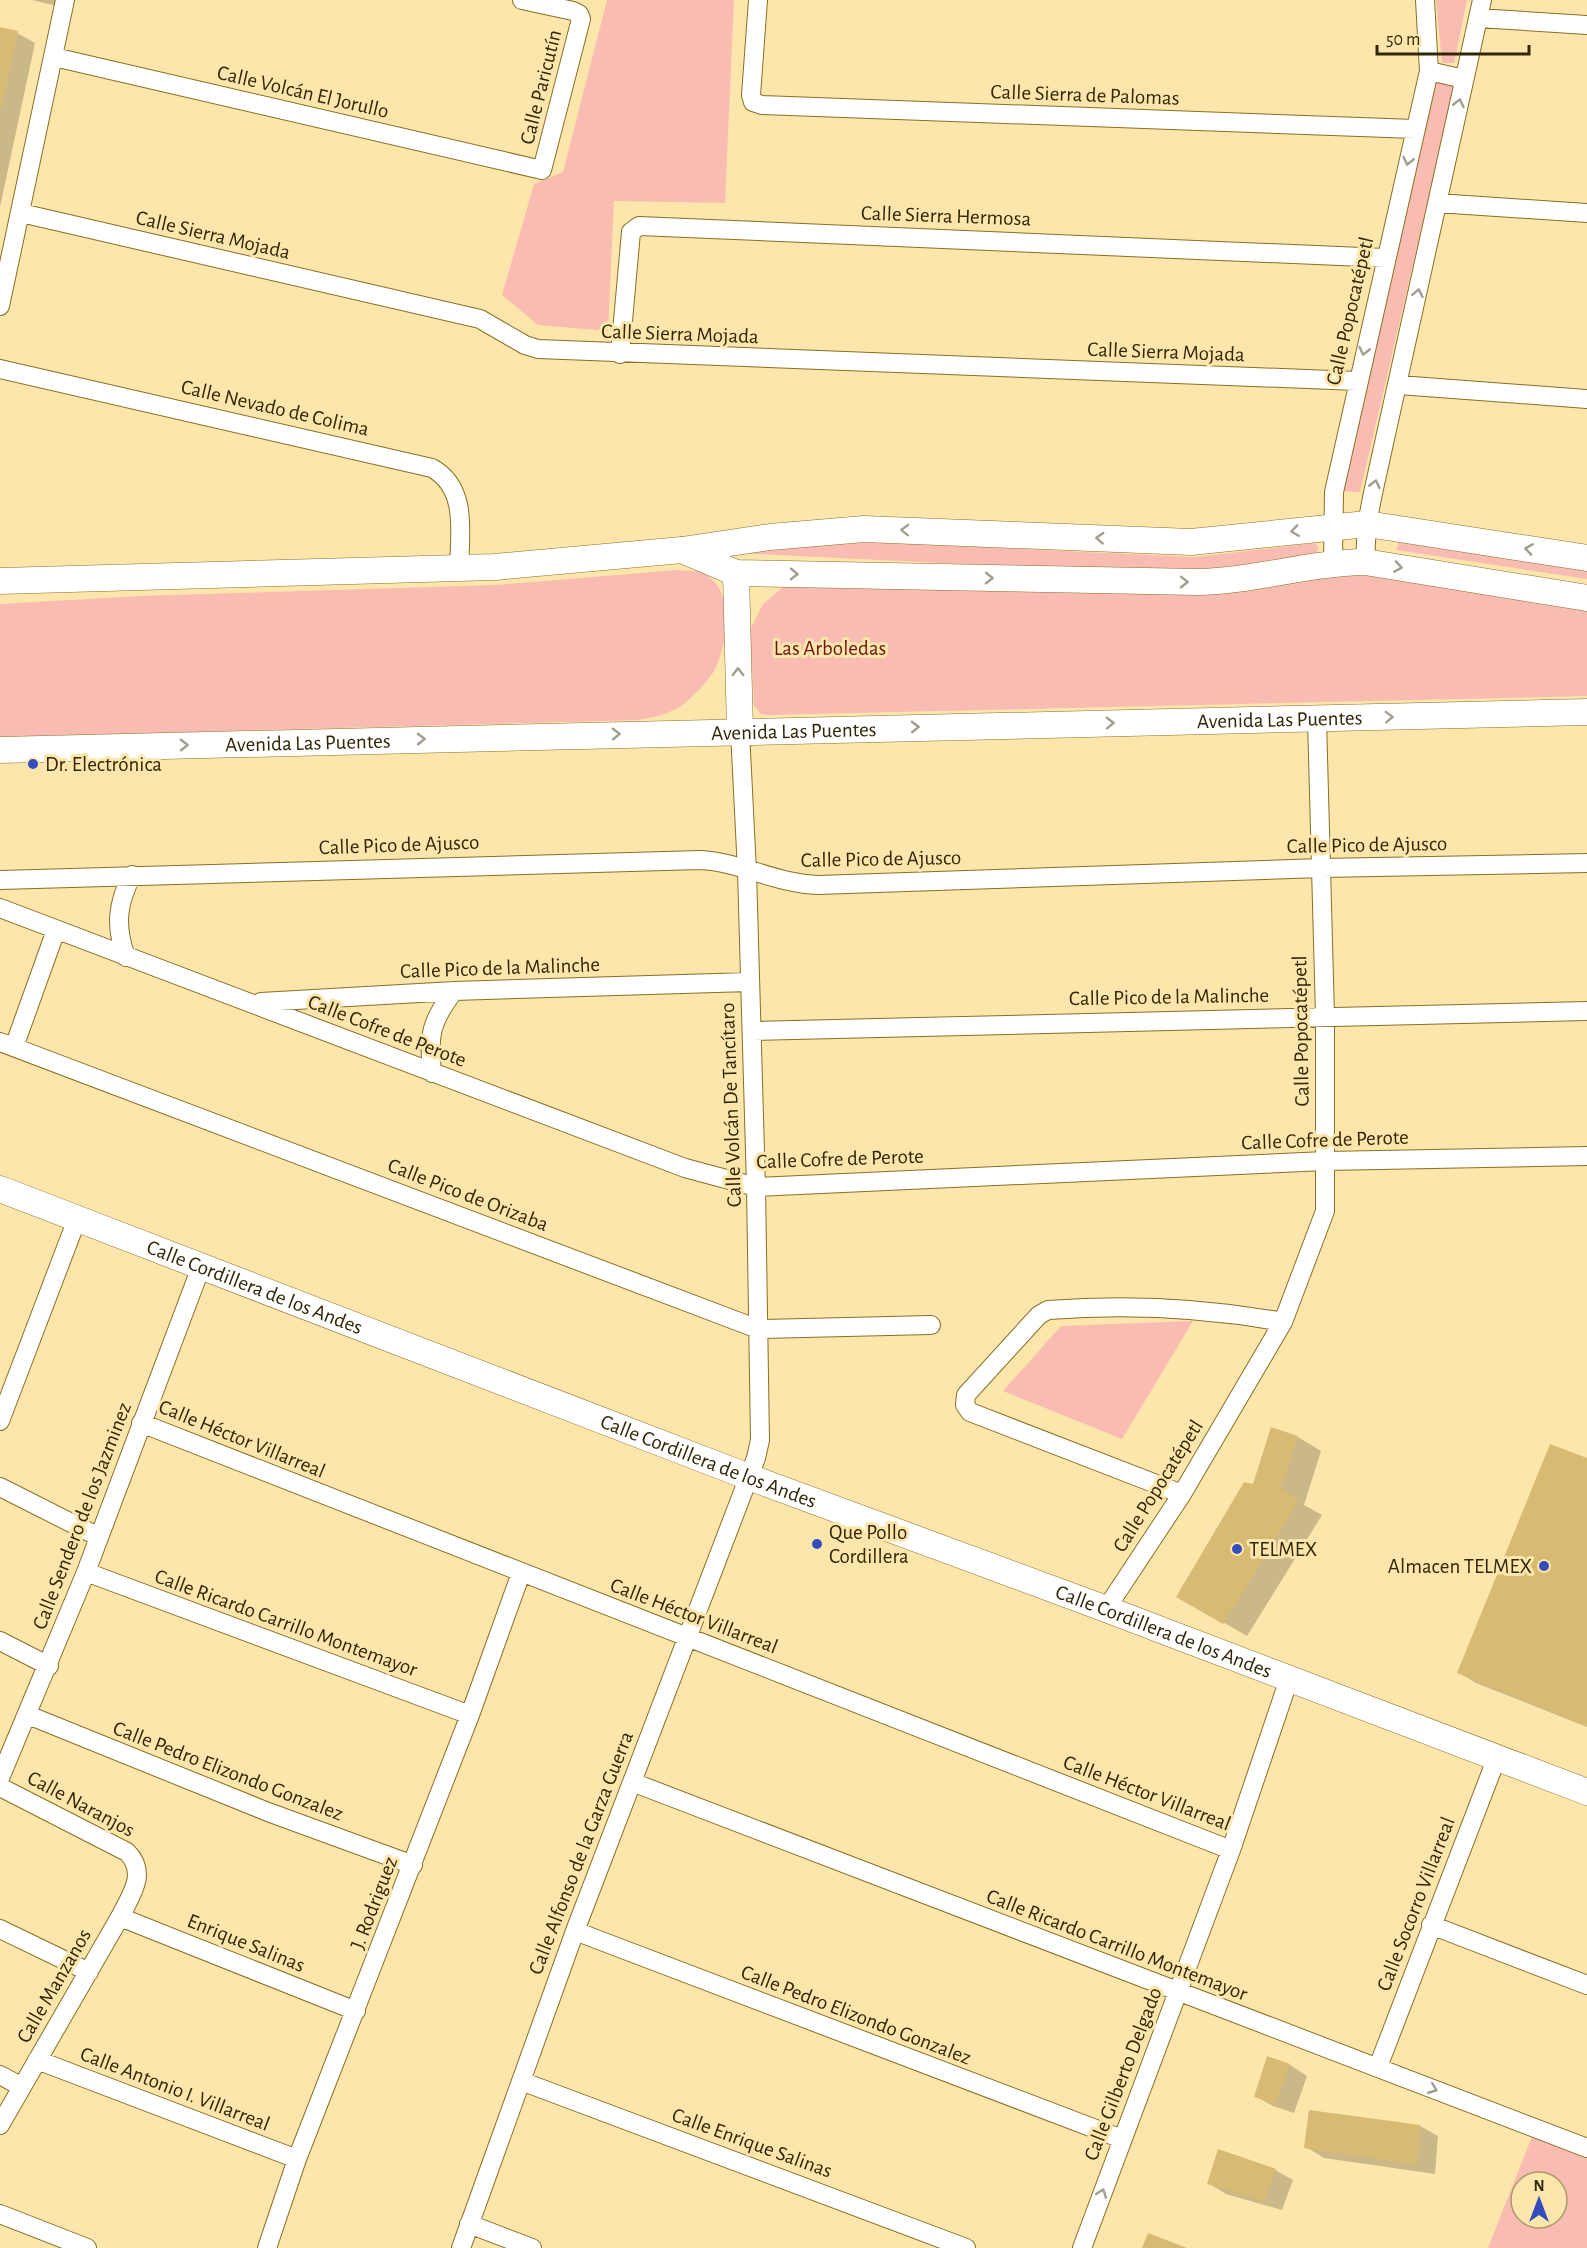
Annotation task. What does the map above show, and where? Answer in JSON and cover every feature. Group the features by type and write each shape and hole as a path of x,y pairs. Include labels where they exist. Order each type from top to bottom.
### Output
{"street":[{"path":"0,306 65,0"},
{"name":"Calle Paricutín","path":"522,0 579,14 580,22 542,170"},
{"name":"Calle Sierra de Palomas","path":"758,0 751,95 753,102 762,105 1415,129"},
{"name":"Calle Popocatépetl","path":"1333,563 1334,492 1357,381 1429,71 1425,0"},
{"path":"1365,562 1367,524 1482,0"},
{"path":"1478,18 1587,25"},
{"name":"Calle Volcán El Jorullo","path":"54,57 542,170"},
{"path":"1429,71 1464,78"},
{"path":"1437,203 1587,213"},
{"name":"Calle Sierra Mojada","path":"21,213 480,319 525,345 538,349 1357,381"},
{"name":"Calle Sierra Hermosa","path":"620,354 631,232 639,226 1385,258"},
{"name":"Calle Nevado de Colima","path":"0,369 432,468 443,474 450,482 458,504 460,512 459,568"},
{"path":"1399,385 1587,399"},
{"path":"0,581 459,568 682,550 770,537 864,529 1191,542 1367,524 1587,558"},
{"path":"682,550 736,573 1197,582 1240,580 1333,563 1365,562 1587,598"},
{"path":"736,573 740,731"},
{"name":"Avenida Las Puentes","path":"0,750 1587,712"},
{"name":"Calle Popocatépetl","path":"1106,1609 1182,1494 1283,1322 1325,1211 1325,1016 1317,719"},
{"name":"Calle Volcán De Tancítaro","path":"740,731 752,1031 760,1440 749,1477"},
{"name":"Calle Pico de Ajusco","path":"0,880 132,874 690,860 719,862 780,881 818,885 1321,868 1587,864"},
{"path":"126,957 117,922 122,894 132,874"},
{"name":"Calle Cofre de Perote","path":"0,908 126,957 253,1002 432,1073 685,1168 756,1187 1325,1161 1587,1156"},
{"path":"7,1044 56,930"},
{"name":"Calle Pico de la Malinche","path":"253,1002 454,991 749,982"},
{"path":"432,1073 431,1029 437,1013 454,991"},
{"name":"Calle Pico de la Malinche","path":"752,1031 1587,1011"},
{"name":"Calle Pico de Orizaba","path":"7,1044 758,1329 931,1325"},
{"name":"Calle Cordillera de los Andes","path":"0,1189 749,1477 1106,1609 1587,1792"},
{"path":"0,1421 77,1219"},
{"name":"Calle Sendero de los Jazminez","path":"0,1778 49,1666 86,1572 201,1267"},
{"path":"1182,1494 970,1412 964,1400 1040,1315 1048,1310 1175,1308 1225,1312 1283,1322"},
{"name":"Calle Héctor Villarreal","path":"141,1423 1232,1850"},
{"name":"Calle Alfonso de la Garza Guerra","path":"460,2248 575,1931 686,1636 749,1477"},
{"path":"0,1487 99,1537"},
{"name":"Calle Ricardo Carrillo Montemayor","path":"86,1572 470,1715"},
{"name":"J. Rodriguez","path":"267,2248 297,2159 413,1865 521,1573"},
{"path":"0,1641 49,1666"},
{"name":"Calle Gilberto Delgado","path":"1082,2248 1232,1850 1289,1679"},
{"name":"Calle Pedro Elizondo Gonzalez","path":"28,1715 257,1808 413,1865"},
{"name":"Calle Socorro Villarreal","path":"1378,2067 1497,1757"},
{"name":"Calle Ricardo Carrillo Montemayor","path":"632,1782 1587,2148"},
{"name":"Calle Naranjos","path":"0,1787 127,1852 137,1866"},
{"name":"Calle Manzanos","path":"0,2125 120,1917 136,1884 137,1866"},
{"name":"Enrique Salinas","path":"120,1917 356,2011"},
{"path":"1431,1925 1587,1985"},
{"path":"0,1929 89,1972"},
{"name":"Calle Pedro Elizondo Gonzalez","path":"575,1931 1122,2139"},
{"name":"Calle Antonio I. Villarreal","path":"37,2060 297,2159"},
{"path":"0,2075 22,2086"},
{"name":"Calle Enrique Salinas","path":"521,2081 966,2248"},
{"path":"0,2214 87,2248"},
{"path":"469,2223 532,2248"}],"green space":[{"path":"607,0 734,0 725,203 614,201 608,331 538,325 502,295 534,184 563,172"},
{"path":"1436,0 1467,0 1454,63 1442,63"},
{"path":"1434,76 1456,80 1360,492 1336,491"},
{"path":"1400,539 1587,568 1587,579 1396,550"},
{"path":"870,542 1195,557 1315,543 1319,548 1316,554 1189,575 736,553 735,548"},
{"name":"Las Arboledas","path":"678,570 696,571 705,574 715,582 725,606 723,647 714,671 693,696 670,712 639,720 0,737 0,604 140,596 495,585"},
{"name":"Las Arboledas","path":"1369,571 1587,604 1587,696 768,715 761,714 754,706 750,630 763,604 787,584"},
{"path":"1193,1321 1122,1439 1003,1391 1061,1326"},
{"path":"1533,2134 1587,2155 1587,2248 1488,2248 1509,2195 1509,2230 1569,2230 1569,2170 1519,2170"}],"building":[{"path":"0,27 18,31 1,110 0,109"},
{"name":"TELMEX","path":"1271,1427 1298,1436 1281,1489 1299,1500 1223,1624 1176,1597 1244,1482 1253,1484"},
{"name":"Almacen TELMEX","path":"1550,1444 1587,1458 1587,1726 1457,1673"},
{"path":"1267,2056 1290,2064 1276,2104 1254,2097"},
{"path":"1309,2110 1420,2125 1417,2165 1304,2148"},
{"path":"1218,2149 1276,2169 1264,2201 1207,2184"},
{"path":"1148,2233 1187,2248 1142,2248"}],"place":[{"name":"Dr. Electrónica","path":"33,764"},
{"name":"Que Pollo Cordillera","path":"817,1544"},
{"name":"TELMEX","path":"1237,1549"},
{"name":"Almacen TELMEX","path":"1544,1566"}]}
